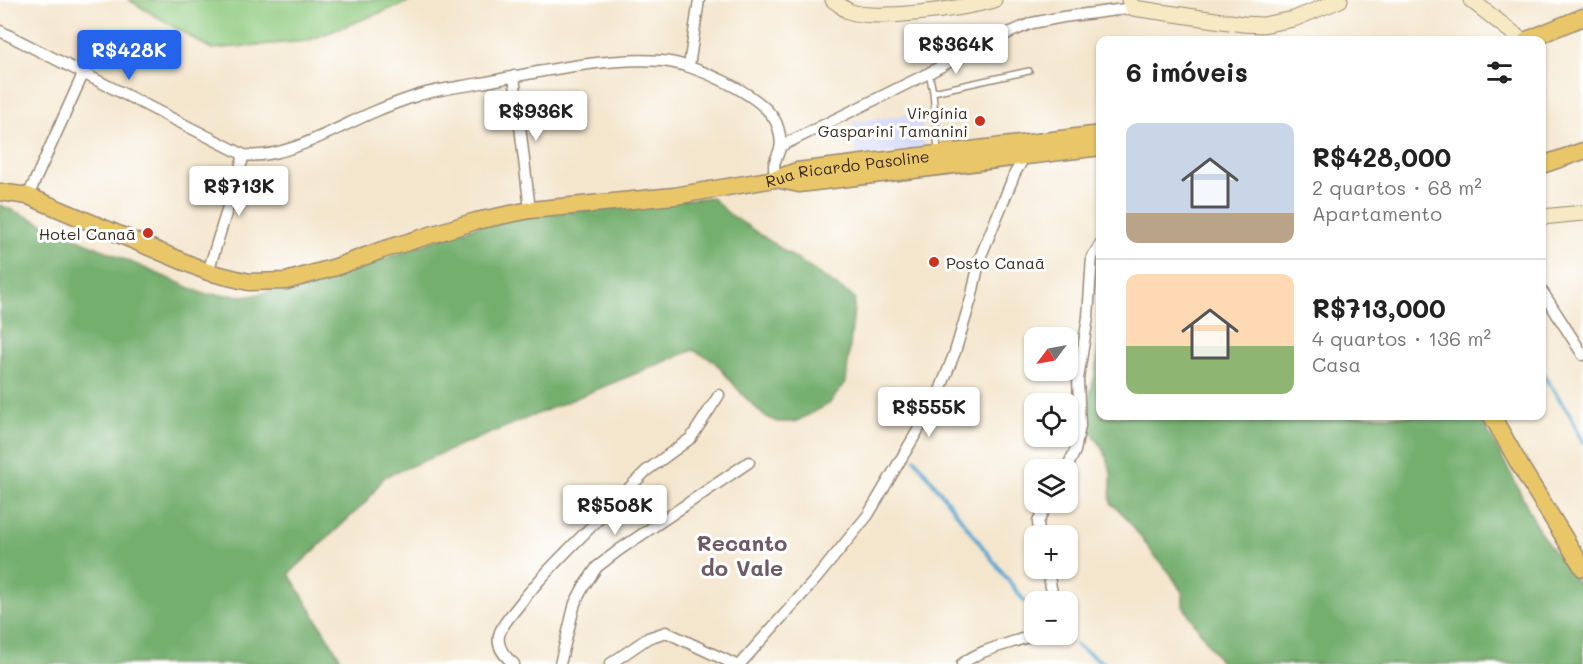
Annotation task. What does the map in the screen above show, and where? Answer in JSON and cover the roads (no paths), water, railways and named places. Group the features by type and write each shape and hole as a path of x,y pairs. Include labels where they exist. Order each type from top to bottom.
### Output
{"main road":[{"path":"1536,36 1583,16"},
{"name":"Rua Ricardo Pasoline","path":"776,179 797,171 1096,135"},
{"name":"Rua Ricardo Pasoline","path":"776,179 799,184 1096,148"},
{"path":"1546,164 1583,151"},
{"path":"0,192 28,196 208,272 249,282 286,281 476,221 530,210 674,196 776,179"},
{"path":"1494,420 1583,568"}],"street":[{"path":"689,66 699,0"},
{"path":"833,0 848,10 874,15 976,5 994,0"},
{"path":"781,146 929,73 976,47 1032,23 1131,4 1243,24 1263,25 1294,19 1340,0"},
{"path":"1471,0 1517,36"},
{"path":"0,31 244,155 262,156 292,148 378,110 422,94 514,76 625,61 663,61 689,66 713,76 759,102 776,122 781,146 774,164 776,179"},
{"path":"28,196 83,74"},
{"path":"514,76 530,210"},
{"path":"208,272 244,155"},
{"path":"740,664 815,580 868,515 937,398 955,352 971,299 980,258 1015,173 1025,156"},
{"path":"1546,217 1583,213"},
{"path":"1071,459 1080,426 1078,380 1088,317 1092,256 1096,250"},
{"path":"1546,297 1583,355"},
{"path":"514,664 504,654 499,641 500,633 529,592 646,471 691,438 719,395"},
{"path":"560,664 575,603 597,567 749,462"},
{"path":"610,664 648,638 666,632 734,664"},
{"path":"962,664 993,647 1024,637"}],"lane":[{"path":"933,92 1029,71"},
{"path":"929,73 933,92 938,154"}],"waterway":[{"path":"1546,379 1571,416 1583,443"},
{"path":"915,459 1024,601"},
{"path":"1076,645 1105,664"}],"place":[{"name":"Virgínia Gasparini Tamanini","path":"980,121"},
{"name":"Hotel Canaã","path":"148,233"},
{"name":"Posto Canaã","path":"934,262"}],"district":[{"name":"Recanto do Vale","path":"742,554"}]}
